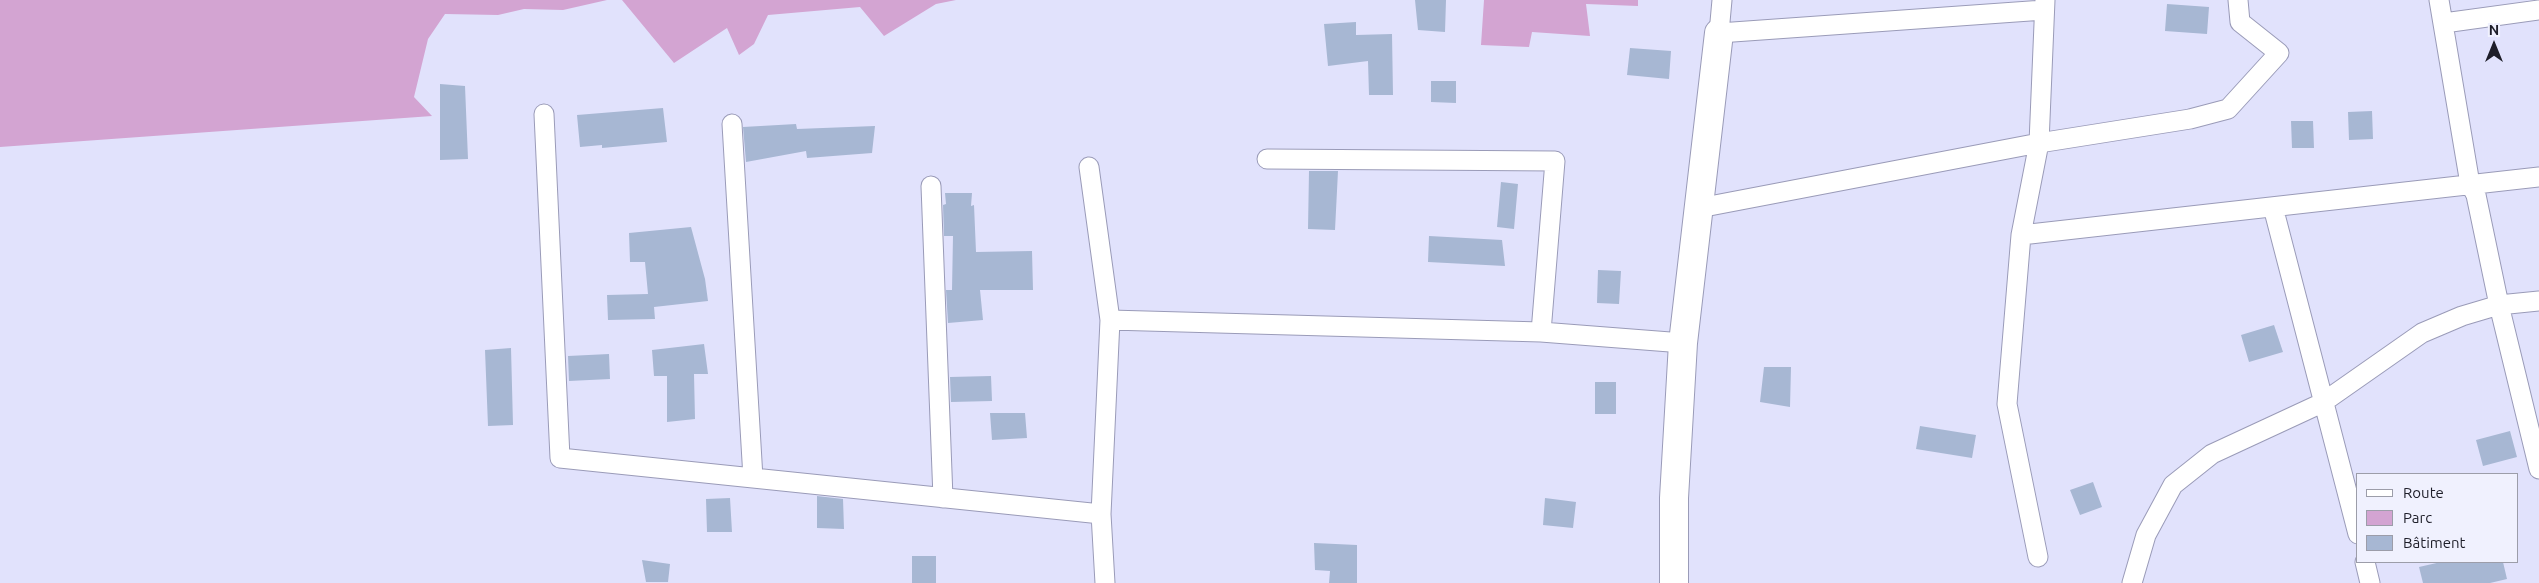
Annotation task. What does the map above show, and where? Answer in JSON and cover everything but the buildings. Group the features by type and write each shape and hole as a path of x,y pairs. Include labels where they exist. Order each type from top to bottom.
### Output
{"street":[{"path":"1674,583 1674,498 1683,343 1700,208 1722,0"},
{"path":"1700,208 2039,144 2190,120 2228,110 2279,53 2240,22 2238,0"},
{"path":"2439,0 2470,184 2476,195 2499,305 2539,469"},
{"path":"1719,33 2044,5 2039,144 2021,236 2007,404 2038,557"},
{"path":"2444,23 2539,10"},
{"path":"544,114 560,458 1101,514"},
{"path":"732,124 753,478"},
{"path":"1268,159 1555,161 1541,332"},
{"path":"1089,167 1110,320 1101,514 1105,583"},
{"path":"2021,236 2539,177"},
{"path":"931,186 943,498"},
{"path":"2273,207 2322,403 2356,527"},
{"path":"2132,583 2146,535 2174,485 2212,454 2322,403 2422,332 2462,316 2499,305 2539,301"},
{"path":"1110,320 1541,332 1683,343"},
{"path":"2364,563 2370,583"}],"green space":[{"path":"0,0 607,0 563,10 524,9 498,15 445,14 428,39 414,97 432,116 0,147"},
{"path":"622,0 956,0 936,4 884,36 860,7 768,15 754,44 739,55 727,28 674,63"},
{"path":"1484,0 1638,0 1638,6 1586,4 1590,36 1532,32 1529,47 1481,45"}]}
